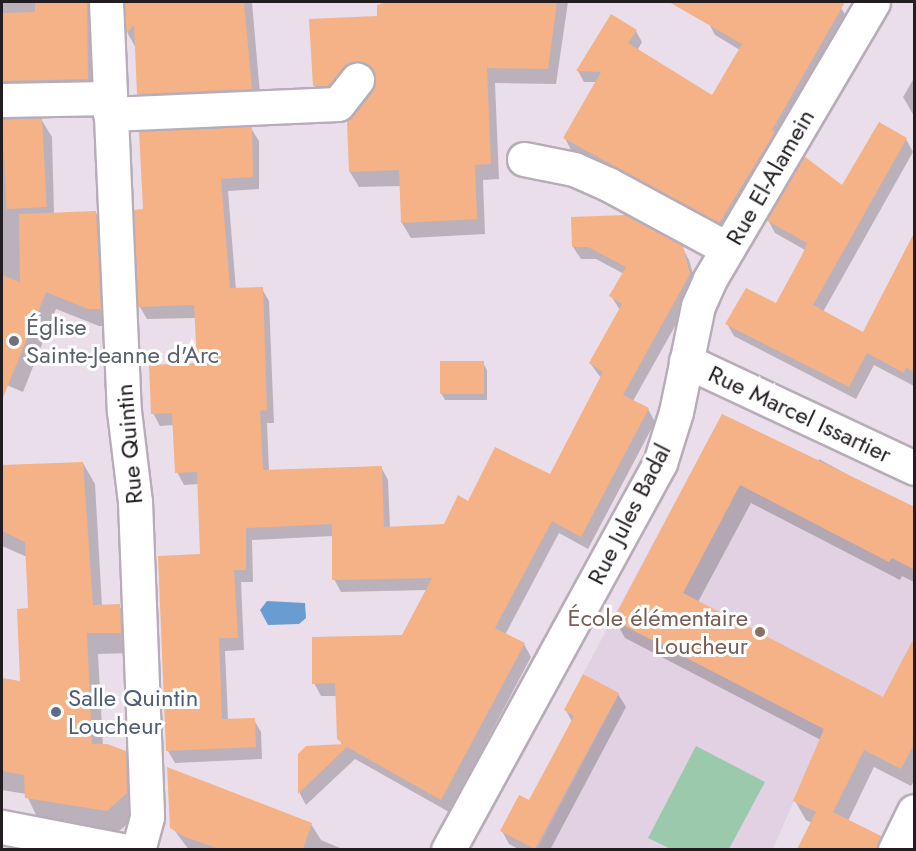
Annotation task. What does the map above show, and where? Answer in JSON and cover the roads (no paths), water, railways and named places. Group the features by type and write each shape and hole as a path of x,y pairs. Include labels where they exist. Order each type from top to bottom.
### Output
{"street":[{"name":"Rue Quintin","path":"106,2 124,411 135,502 147,817 138,849"},
{"name":"Rue El-Alamein","path":"686,361 698,306 728,249 873,2"},
{"path":"2,100 110,106 338,104 357,80"},
{"path":"525,159 574,169 608,184 728,249"},
{"name":"Rue Marcel Issartier","path":"686,361 915,468"},
{"name":"Rue Jules Badal","path":"448,849 660,463 686,361"},
{"path":"896,849 915,812"},
{"path":"2,827 122,849"}],"water":[{"path":"267,601 305,603 306,618 299,624 268,625 260,610"}],"place":[{"name":"Église Sainte-Jeanne d'Arc","path":"14,341"},
{"name":"École élémentaire Loucheur","path":"760,632"},
{"name":"Salle Quintin Loucheur","path":"56,712"}]}
